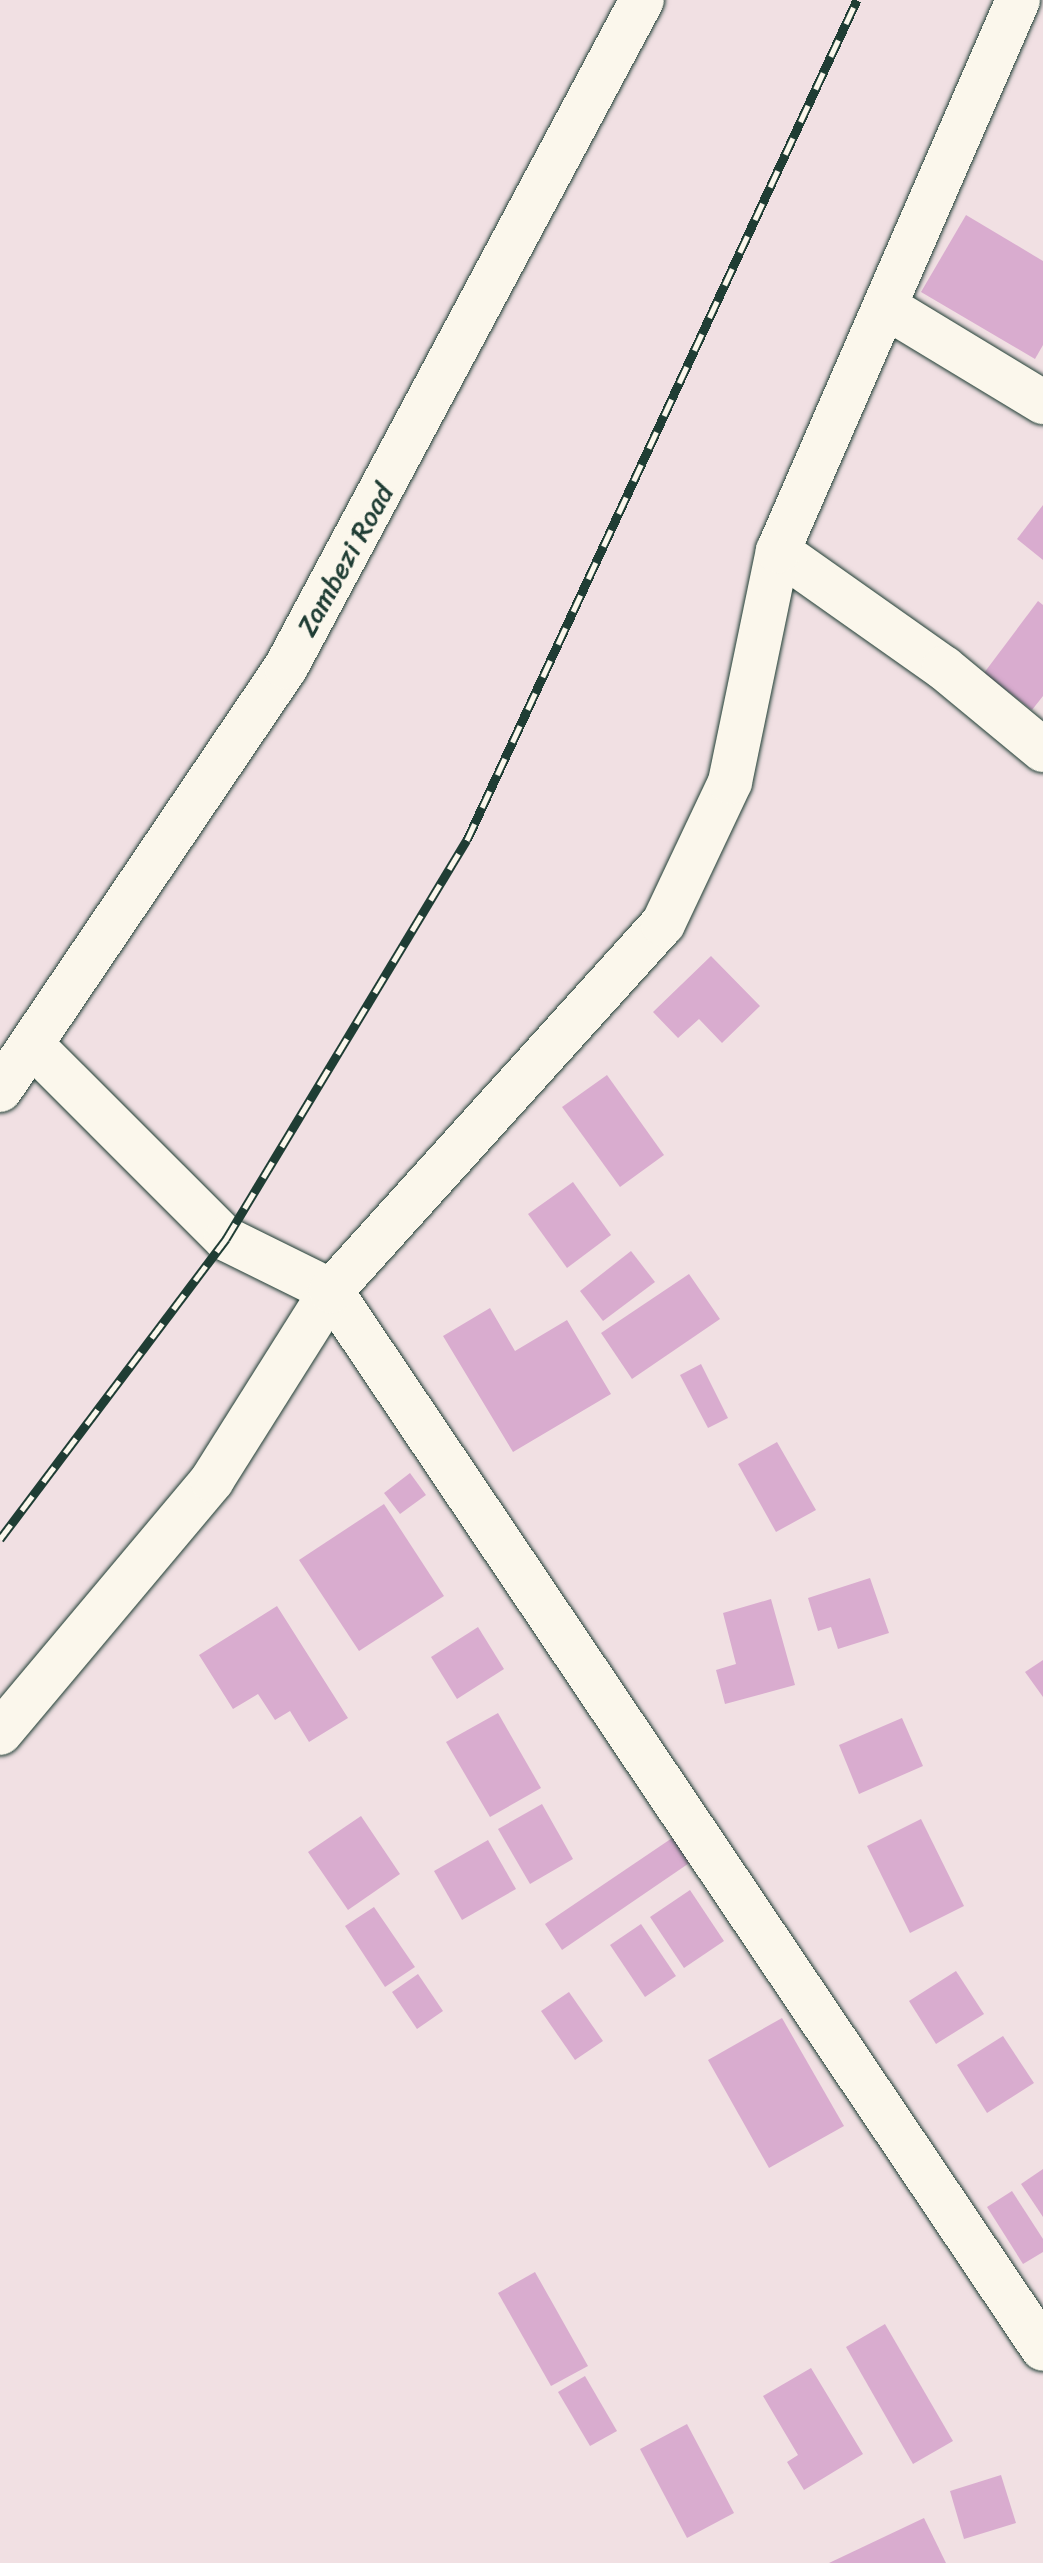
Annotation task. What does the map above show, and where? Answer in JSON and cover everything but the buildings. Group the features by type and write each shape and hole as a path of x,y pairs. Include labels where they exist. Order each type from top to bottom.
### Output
{"street":[{"name":"Zambezi Road","path":"0,1090 33,1046 286,667 642,0"},
{"path":"0,1733 212,1480 331,1291 663,924 730,782 778,551 1018,0"},
{"path":"886,307 1043,402"},
{"path":"778,551 944,668 1043,750"},
{"path":"33,1046 226,1239 331,1291 1043,2349"}],"railway":[{"path":"0,1539 226,1239 467,840 857,0"}]}
